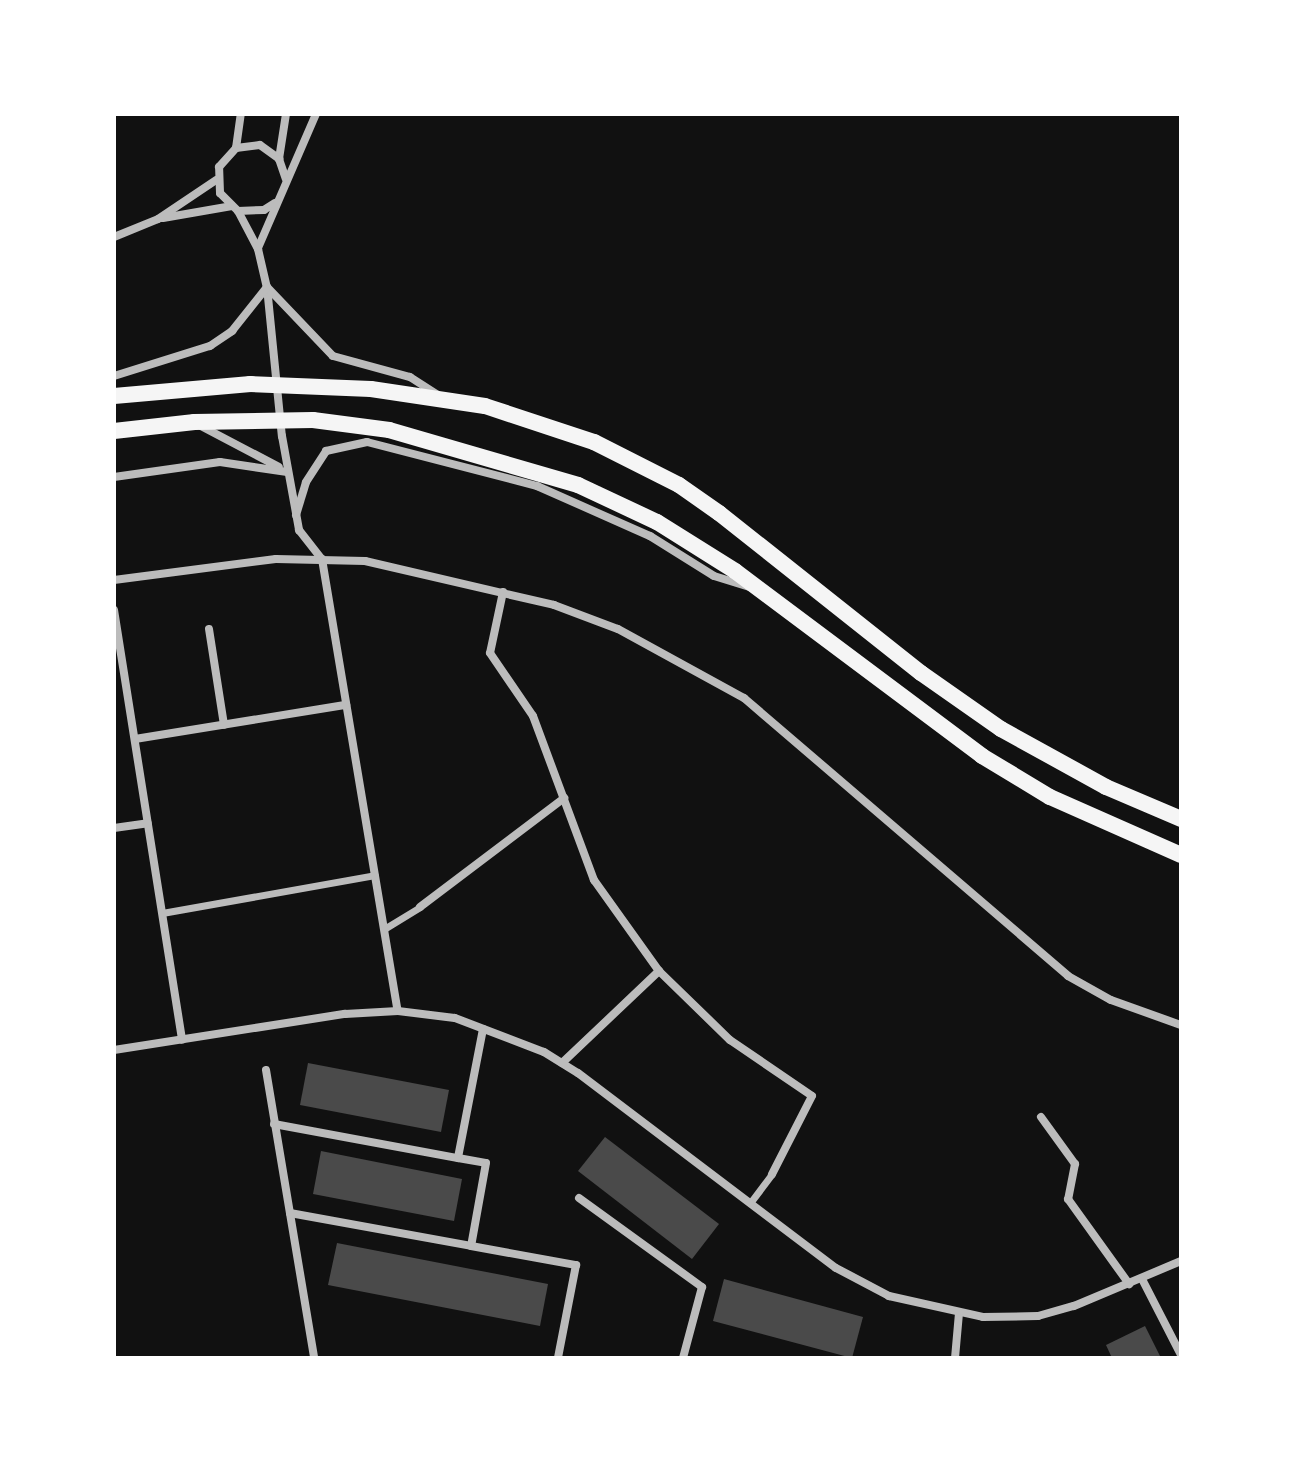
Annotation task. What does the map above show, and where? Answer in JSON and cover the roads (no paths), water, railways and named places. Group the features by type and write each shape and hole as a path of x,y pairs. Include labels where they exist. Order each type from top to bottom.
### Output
{"main road":[{"path":"114,396 277,384 442,398 552,426 679,485 756,539 961,702 1068,767 1181,819"},
{"path":"114,431 194,422 280,419 389,430 537,469 657,522 766,592 982,756 1050,797 1181,855"}],"street":[{"path":"114,237 158,219 216,180 219,167 236,148 241,114"},
{"path":"286,114 279,159 286,179"},
{"path":"258,249 275,203 316,114"},
{"path":"236,148 260,145 279,159"},
{"path":"216,180 258,249 267,287 287,472 299,530 322,559 398,1011"},
{"path":"158,219 235,208 251,213 275,203"},
{"path":"114,376 210,346 232,331 267,287"},
{"path":"267,287 333,356 410,377 442,398"},
{"path":"194,422 287,472"},
{"path":"296,516 306,482 326,451 367,442 537,486 650,536 714,576 766,592"},
{"path":"114,477 220,462 287,472"},
{"path":"114,580 207,564 322,559 393,565 503,592 618,629 714,678 819,759 1068,976 1111,1000 1181,1025"},
{"path":"503,592 490,653 533,716 594,880 659,971 730,1040 812,1096 772,1174 750,1203"},
{"path":"114,610 182,1040"},
{"path":"209,629 224,725"},
{"path":"135,739 346,705"},
{"path":"384,929 420,907 564,798"},
{"path":"114,828 148,823"},
{"path":"162,913 375,875"},
{"path":"562,1063 659,971"},
{"path":"114,1050 398,1011 455,1018 562,1063 863,1284 889,1296 959,1313 1038,1316 1129,1284 1181,1261"},
{"path":"458,1158 483,1029"},
{"path":"266,1070 314,1358"},
{"path":"1041,1117 1075,1164 1068,1199 1129,1284"},
{"path":"274,1124 486,1163 471,1246"},
{"path":"579,1198 702,1287 683,1358"},
{"path":"290,1213 576,1265 558,1358"},
{"path":"1142,1279 1181,1355"},
{"path":"955,1358 959,1313"}]}
